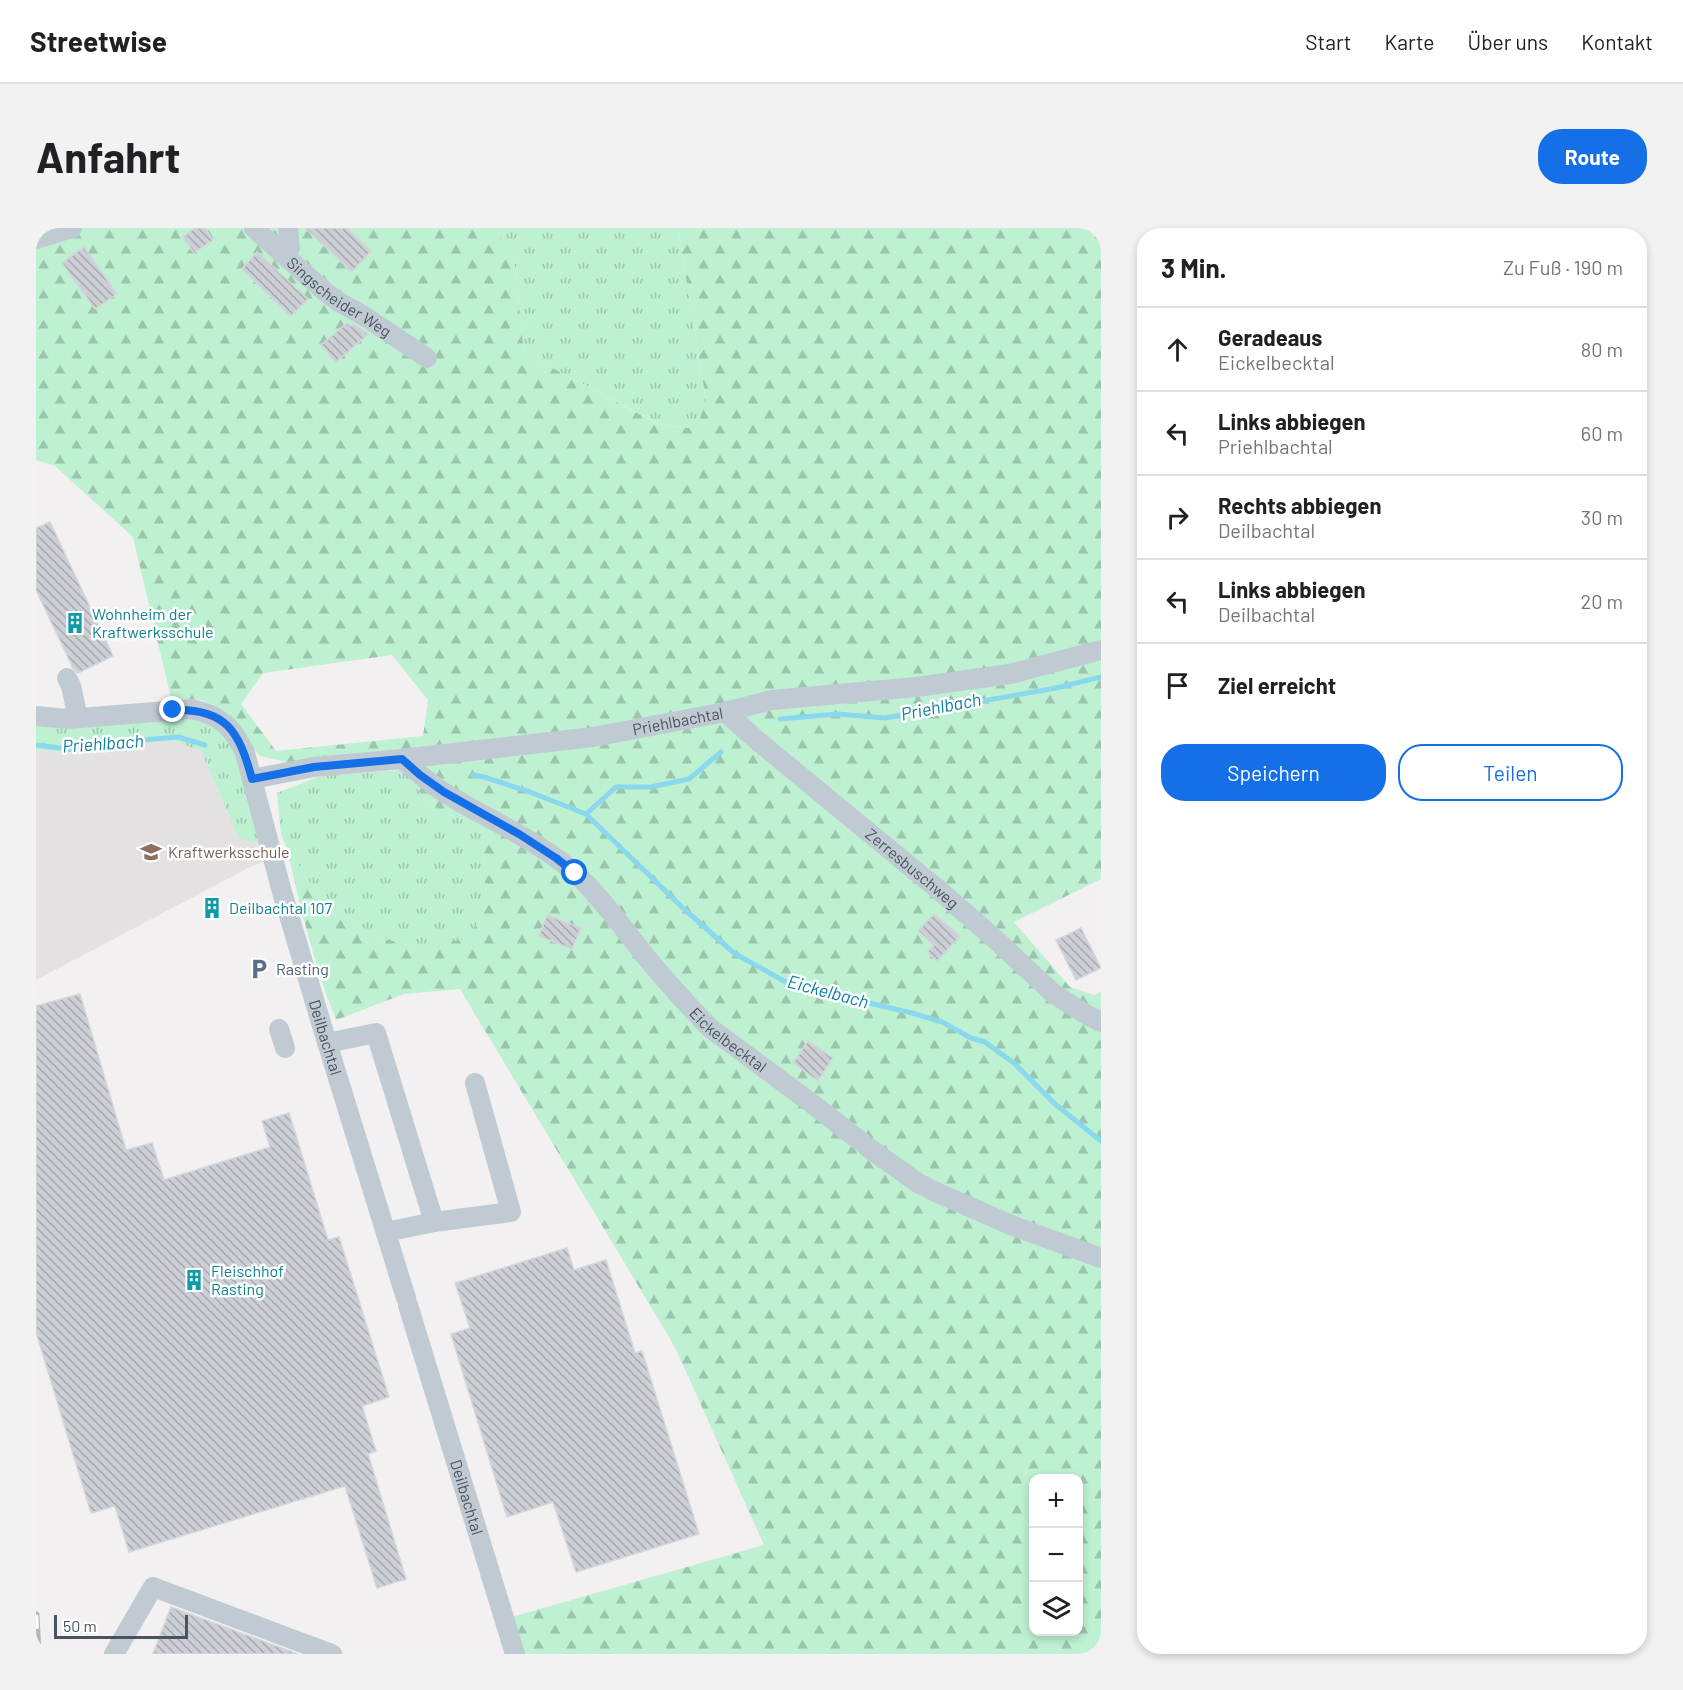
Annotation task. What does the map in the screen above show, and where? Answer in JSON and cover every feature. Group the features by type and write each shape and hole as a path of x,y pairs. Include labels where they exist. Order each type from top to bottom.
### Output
{"street":[{"path":"36,239 72,228"},
{"name":"Singscheider Weg","path":"254,228 323,291 427,358"},
{"path":"274,245 290,248 288,228"},
{"name":"Priehlbachtal","path":"252,779 314,767 593,737 725,712 772,700 916,687 1010,674 1101,650"},
{"path":"67,678 78,718"},
{"name":"Deilbachtal","path":"36,716 78,718 190,709 206,712 219,718 238,739 245,753 282,892 327,1043 515,1654"},
{"name":"Zerresbuschweg","path":"725,712 940,891 1054,994 1101,1023"},
{"name":"Eickelbecktal","path":"402,759 444,792 519,834 575,873 594,891 637,946 710,1028 900,1171 938,1193 1101,1258"},
{"path":"279,1029 285,1048"},
{"path":"327,1043 376,1033 434,1222"},
{"path":"386,1232 434,1222 511,1212 475,1083"},
{"path":"114,1654 153,1587 332,1654"}],"shaded area":[{"name":"Kraftwerksschule","path":"169,739 201,751 239,838 261,838 267,861 250,867 36,980 36,749 69,752 116,748"}],"green space":[{"path":"36,228 495,228 514,257 524,353 658,424 696,429 706,401 678,228 1101,228 1101,879 1014,922 1070,987 1094,995 1101,992 1101,1654 526,1654 512,1617 764,1545 675,1347 460,989 404,994 336,1020 314,957 287,848 314,888 372,935 418,948 469,938 486,904 483,828 431,805 400,770 400,753 291,763 260,756 222,714 202,700 171,698 133,537 55,466 36,460","holes":["392,655 428,700 423,736 276,751 241,704 263,673"]},
{"path":"495,228 678,228 706,402 697,429 659,424 524,353 514,257"},
{"path":"188,714 234,738 261,838 251,843 239,838 201,751 169,739 116,748 69,752 36,749 36,719"},
{"path":"400,770 431,805 483,828 486,904 469,939 418,948 372,935 314,888 281,835 277,793 320,776"}],"building":[{"path":"195,228 205,228 213,240 194,253 183,237"},
{"path":"305,228 347,228 371,251 352,272"},
{"path":"84,247 117,294 95,309 62,263"},
{"path":"257,252 308,299 291,316 242,269"},
{"path":"347,323 351,326 354,324 368,334 336,362 321,345"},
{"name":"Wohnheim der Kraftwerksschule","path":"50,522 113,656 78,673 73,668 36,590 36,528"},
{"path":"934,914 960,936 937,961 927,952 934,945 918,931"},
{"path":"547,915 581,928 572,949 539,936"},
{"path":"1081,928 1101,968 1076,980 1056,940"},
{"name":"Fleischhof Rasting","path":"80,994 126,1150 152,1143 164,1180 270,1147 262,1121 289,1113 328,1240 339,1237 389,1397 362,1406 376,1451 368,1454 406,1579 377,1588 345,1486 129,1552 115,1506 91,1513 36,1332 36,1006"},
{"path":"808,1041 833,1058 818,1081 793,1063"},
{"path":"567,1248 574,1270 606,1260 635,1353 642,1351 699,1534 576,1572 553,1502 507,1517 451,1334 470,1328 455,1283"},
{"path":"171,1607 298,1654 153,1654"}],"waterway":[{"name":"Priehlbach","path":"780,719 838,714 885,718 1056,688 1101,677"},
{"name":"Priehlbach","path":"36,745 76,750 178,737 205,745"},
{"name":"Priehlbach","path":"586,814 616,787 651,787 689,779 721,752"},
{"name":"Eickelbach","path":"473,775 530,792 586,814 685,910 734,953 791,985 912,1013 942,1022 971,1038 985,1042 1015,1064 1055,1104 1101,1141"}],"railway":[{"path":"36,1615 38,1654"}],"place":[{"name":"Wohnheim der Kraftwerksschule","path":"75,623"},
{"name":"Kraftwerksschule","path":"151,852"},
{"name":"Deilbachtal 107","path":"212,908"},
{"name":"Rasting","path":"259,969"},
{"name":"Fleischhof Rasting","path":"194,1280"}],"route":[{"path":"173,710 190,709 206,712 219,718 238,739 245,753 252,779 314,767 402,759 444,792 519,834 575,873"}]}
